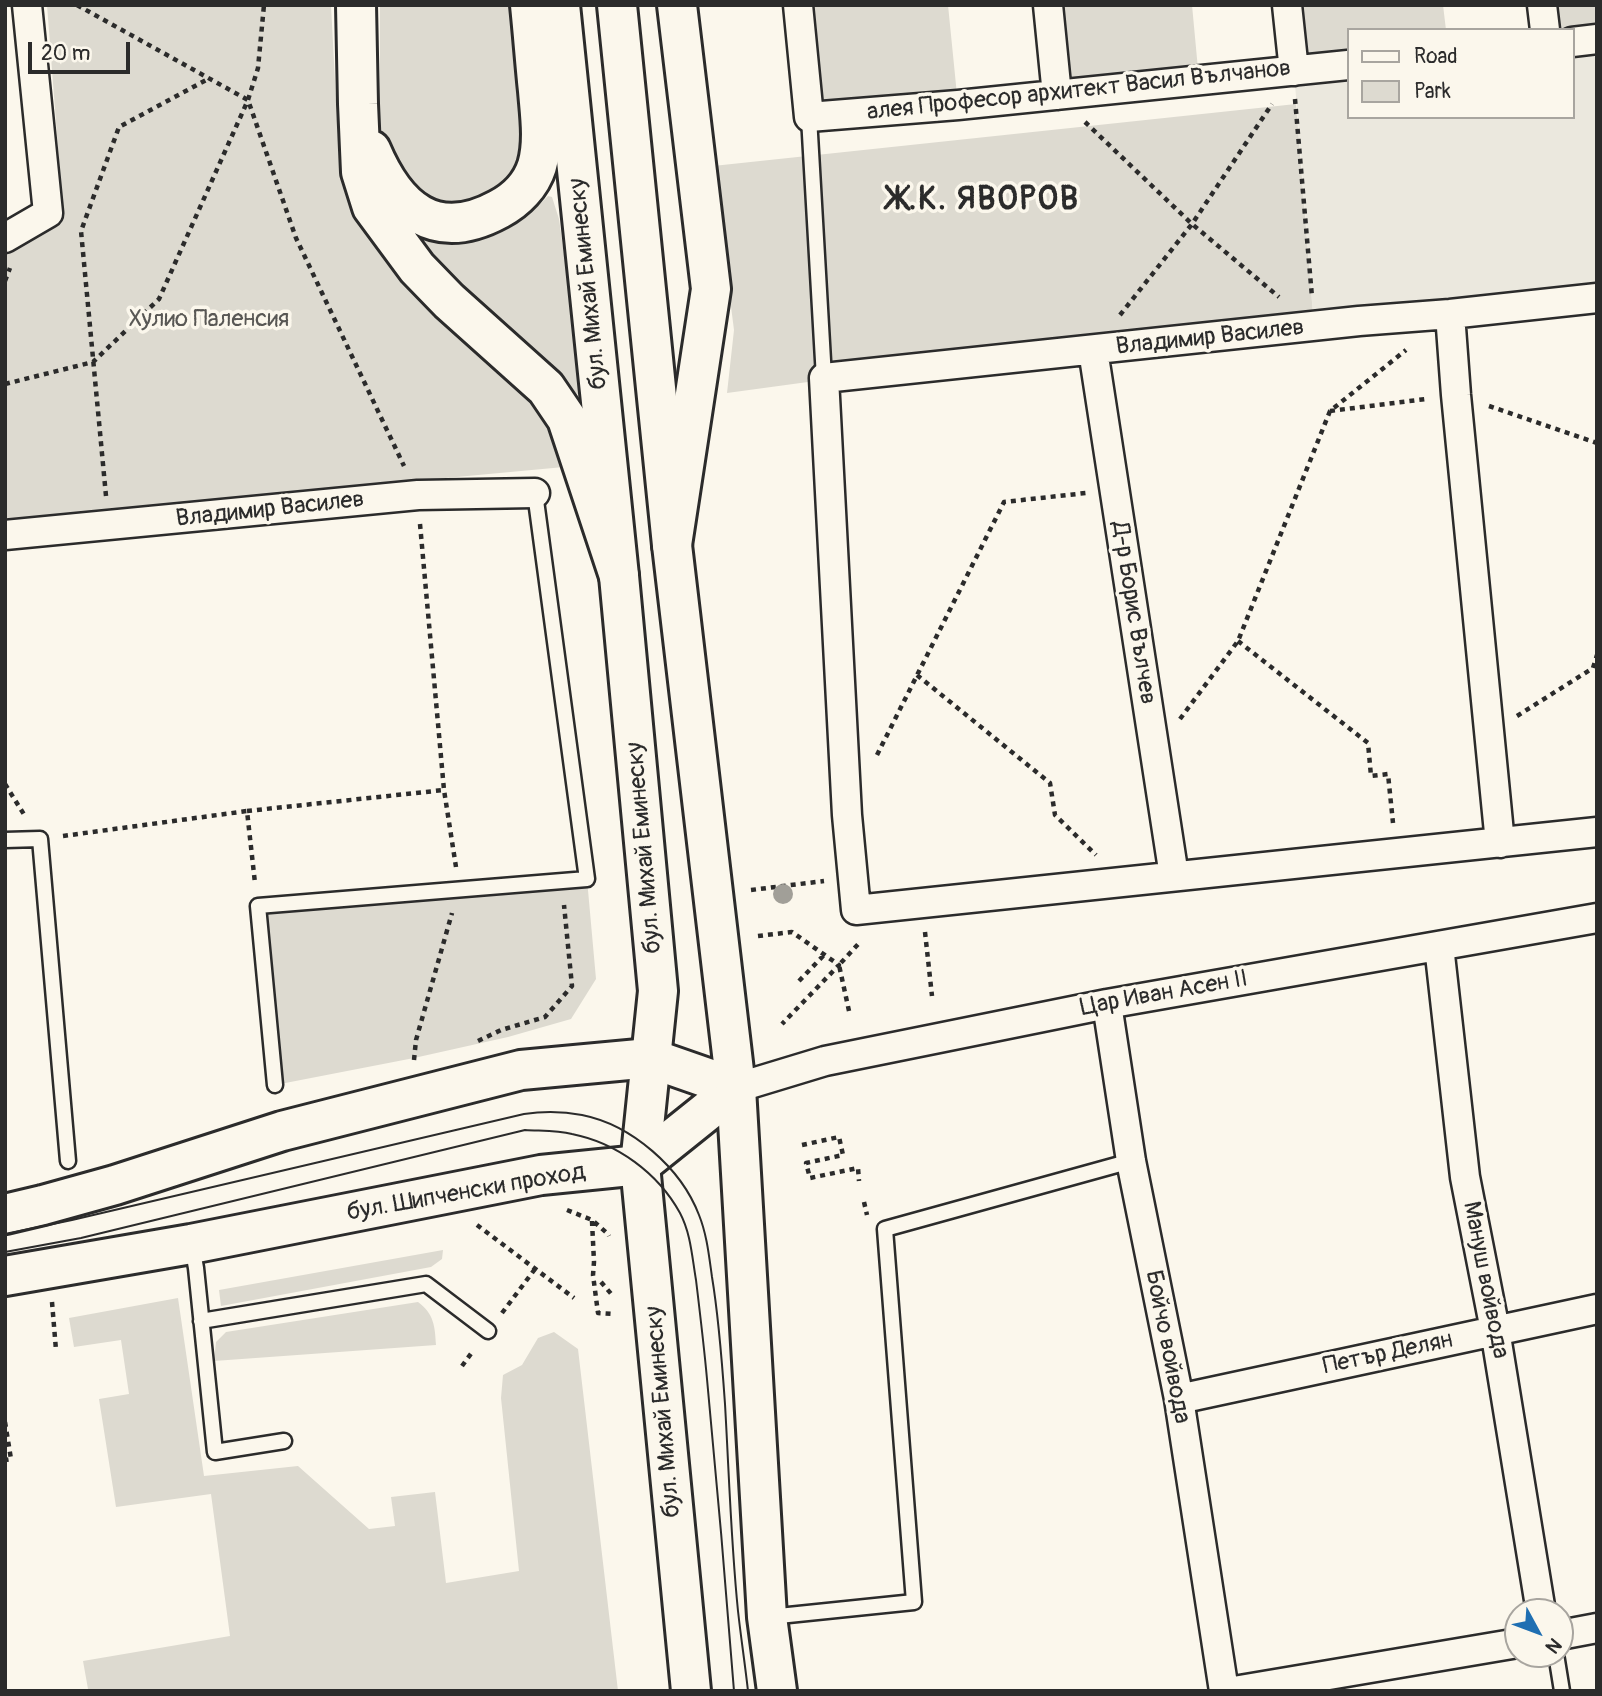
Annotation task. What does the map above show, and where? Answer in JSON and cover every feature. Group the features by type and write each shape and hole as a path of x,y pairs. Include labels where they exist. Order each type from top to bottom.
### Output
{"main road":[{"path":"356,5 361,172 372,207 417,268 449,301 528,370 558,402 567,419 619,576"},
{"path":"358,104 380,171 392,190 416,213 433,221 467,222 507,205 531,181 540,150 541,128 530,5"},
{"name":"бул. Михай Еминеску","path":"560,5 619,576 658,991 640,1165 691,1691"},
{"path":"617,5 672,545 736,1088 767,1618 777,1691"},
{"path":"672,545 711,289 677,5"},
{"path":"5,1214 115,1185 282,1131 521,1070 650,1058 736,1088"},
{"path":"640,1165 736,1088"},
{"name":"бул. Шипченски проход","path":"5,1276 191,1244 541,1175 640,1165"}],"street":[{"path":"5,238 48,213 27,5"},
{"path":"798,5 809,117"},
{"path":"1048,5 1057,95"},
{"path":"1287,5 1294,71"},
{"path":"1542,5 1545,28"},
{"path":"1574,42 1597,39"},
{"name":"алея Професор архитект Васил Вълчанов","path":"809,117 958,105 1346,65"},
{"name":"Владимир Василев","path":"824,378 1597,298"},
{"path":"1450,314 1500,843"},
{"name":"Д-р Борис Вълчев","path":"1093,350 1174,876"},
{"path":"824,378 847,815 856,910 1597,832"},
{"name":"Владимир Василев","path":"5,535 418,495 535,493"},
{"name":"Цар Иван Асен II","path":"736,1088 825,1061 1107,1004 1597,918"},
{"name":"Мануш войвода","path":"1439,946 1465,1177 1495,1330 1539,1598"},
{"name":"Бойчо войвода","path":"1107,1004 1131,1161 1179,1399 1224,1691"},
{"name":"Петър Делян","path":"1179,1399 1597,1309"},
{"path":"1574,1632 1597,1628"},
{"path":"1234,1691 1504,1645"}],"lane":[{"path":"809,117 824,378"},
{"path":"275,1085 258,906 587,879 535,493"},
{"path":"5,840 40,839 68,1161"},
{"path":"767,1618 914,1602 885,1229 1131,1161"},
{"path":"191,1244 215,1452 284,1441"},
{"path":"201,1321 426,1284 488,1331"},
{"path":"1558,1668 1562,1691"}],"path":[{"path":"77,5 248,100 296,238 418,495 444,790 459,889 416,1040 414,1058"},
{"path":"5,384 93,362 159,299 248,100 258,68 264,5"},
{"path":"1093,350 1192,224 1294,71"},
{"path":"1294,71 1314,327"},
{"path":"108,525 81,231 119,127 209,79"},
{"path":"1057,95 1192,224 1314,327"},
{"path":"1155,754 1238,641 1329,411 1450,314"},
{"path":"876,757 1004,502 1113,489"},
{"path":"1238,641 1368,743 1371,776 1388,774 1395,854"},
{"path":"1489,734 1593,668 1597,655"},
{"path":"917,675 1050,783 1055,815 1125,882"},
{"path":"5,784 40,839 247,811 444,790"},
{"path":"247,811 258,906"},
{"path":"751,890 852,878"},
{"path":"545,1017 572,986 562,881"},
{"path":"922,903 932,996"},
{"path":"758,936 792,932 839,965 849,1011"},
{"path":"782,1024 864,938"},
{"path":"799,981 824,955"},
{"path":"802,1145 839,1137 843,1155 806,1163 810,1178 858,1168 859,1181"},
{"path":"559,1206 592,1220 608,1234"},
{"path":"468,1218 574,1298"},
{"path":"592,1220 593,1275 598,1313 613,1314"},
{"path":"594,1262 599,1273"},
{"path":"512,1300 535,1269"},
{"path":"601,1282 613,1296"},
{"path":"51,1294 56,1350"},
{"path":"462,1366 478,1345"},
{"path":"5,1422 10,1459 5,1460"}],"shaded area":[{"path":"1597,39 1597,298 1314,327 1294,71 1346,65 1346,119 1574,119 1574,42"}],"green space":[{"name":"Хулио Паленсия","path":"47,5 331,5 339,158 344,187 360,221 548,414 564,467 5,519 5,249 63,213"},
{"path":"380,5 519,5 530,123 515,173 491,195 460,205 445,205 418,195 380,142"},
{"path":"798,5 948,5 958,105 809,117"},
{"path":"1048,5 1192,5 1199,80 1057,95"},
{"path":"1287,5 1443,5 1446,28 1346,28 1346,65 1294,71"},
{"path":"1542,5 1597,5 1597,39 1574,31 1574,28 1545,28"},
{"path":"1296,104 1314,327 852,376 727,393 734,330 713,166"},
{"path":"548,196 552,197 559,219 583,388 580,395 574,393 537,352 467,294 422,246 426,239 464,241 494,235 520,221"},
{"path":"587,879 596,979 571,1019 508,1037 414,1058 275,1085 258,906"},
{"path":"443,1250 442,1259 431,1267 221,1306 219,1290"},
{"path":"178,1298 204,1476 298,1466 369,1529 395,1526 391,1497 435,1492 446,1583 519,1571 501,1398 503,1375 522,1365 538,1338 554,1332 578,1349 618,1691 88,1689 83,1661 230,1636 211,1494 116,1507 99,1399 129,1394 121,1340 74,1347 69,1318"},
{"path":"418,1302 433,1321 436,1345 214,1361 216,1342 226,1332"}],"tram line":[{"path":"5,1234 524,1114 553,1112 582,1115 619,1128 652,1151 680,1181 699,1215 706,1238 720,1340 736,1585 748,1691"},
{"path":"5,1252 81,1238 525,1130 572,1134 589,1138 620,1152 648,1173 671,1198 684,1221 691,1246 706,1367 734,1691"}],"district":[{"name":"Ж.К. ЯВОРОВ","path":"984,201"}]}
